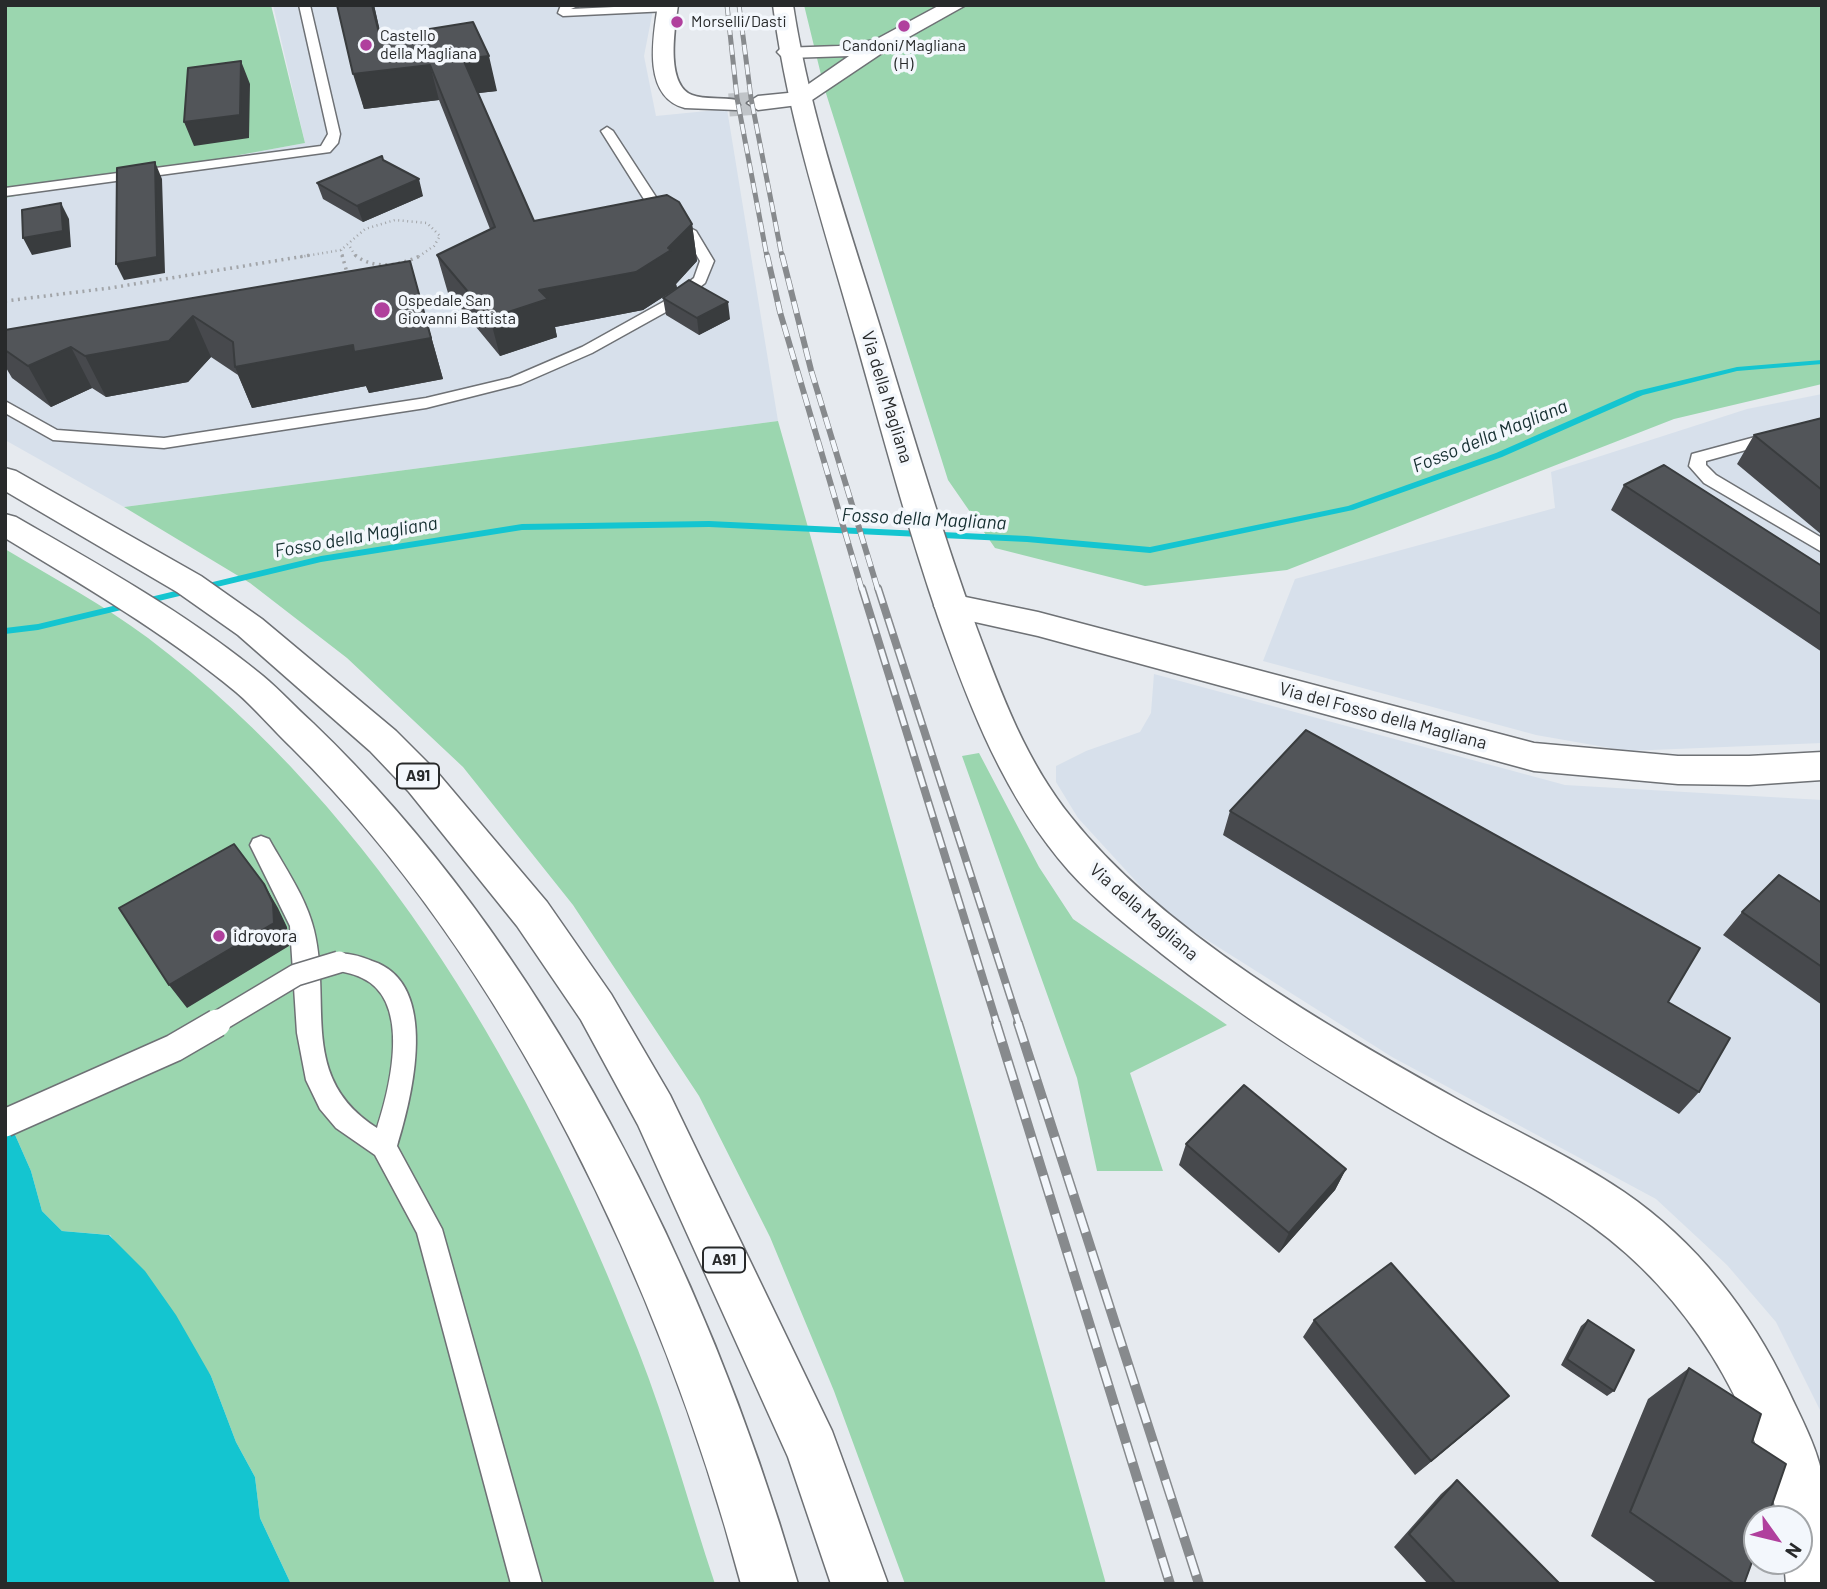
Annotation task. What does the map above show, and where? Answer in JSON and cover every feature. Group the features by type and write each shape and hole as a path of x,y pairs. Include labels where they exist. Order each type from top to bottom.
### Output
{"main road":[{"name":"Via della Magliana","path":"783,5 788,52 798,99 945,590 1000,739 1026,788 1107,884 1215,972 1368,1072 1593,1199 1627,1223 1682,1276 1712,1310 1735,1346 1778,1430 1809,1521 1815,1584"},
{"path":"758,103 798,99 884,43 956,5"},
{"path":"668,7 662,55 667,81 685,101 729,105"},
{"path":"788,52 839,51 884,43"},
{"name":"A91","path":"5,478 189,584 250,627 383,741 423,782 494,866 596,1007 654,1110 813,1450 860,1584"},
{"path":"5,524 126,596 244,680 319,750 393,828 505,982 591,1136 669,1295 747,1496 771,1584"},
{"name":"Via del Fosso della Magliana","path":"945,590 1038,624 1534,757 1618,768 1699,774 1822,766"}],"lane":[{"path":"5,192 325,149 332,143 334,134 304,5"},
{"path":"575,5 563,8 563,13 668,7"},
{"path":"5,406 53,435 164,443 426,403 515,382 587,350 668,305 700,280 707,261 691,234 664,219 607,131"},
{"path":"1822,424 1698,458 1697,466 1710,479 1822,546"},
{"path":"261,845 304,934 307,1025 313,1061 326,1094 344,1120 384,1147 429,1228 527,1584"},
{"path":"5,1123 174,1048 296,975 339,962 364,965 375,971 395,990 402,1004 403,1072 396,1111 384,1147"}],"path":[{"path":"5,301 110,288 341,250 350,247 358,234 366,229 402,220 425,222 438,231 440,236 433,249 425,255 388,264 356,258 350,247"},
{"path":"341,250 348,276"}],"shaded area":[{"name":"Ospedale San Giovanni Battista","path":"273,5 654,5 644,56 656,116 727,109 778,421 124,507 5,440 5,198 305,143"},
{"path":"1822,394 1822,743 1627,751 1536,735 1263,661 1295,579 1555,508 1551,472 1747,409"},
{"path":"1154,674 1565,785 1822,800 1822,1414 1776,1322 1727,1265 1656,1199 1392,1057 1166,914 1078,818 1056,782 1056,766 1086,751 1140,732 1151,713"}],"green space":[{"path":"5,5 271,5 305,143 5,198"},
{"path":"804,5 1822,5 1822,384 1674,419 1287,570 1145,586 995,548 948,480 824,87"},
{"path":"778,421 1106,1584 905,1584 834,1391 770,1237 699,1096 573,905 463,767 347,658 250,583 124,507"},
{"path":"5,549 131,626 232,709 309,786 379,870 442,960 499,1053 550,1150 596,1249 649,1379 715,1584 291,1584 260,1518 255,1477 236,1442 211,1376 110,1235 62,1231 42,1211 31,1171 5,1112"},
{"path":"979,753 1039,867 1073,919 1227,1025 1130,1073 1163,1171 1097,1171 1077,1078 962,756"}],"water":[{"path":"5,1112 31,1171 42,1211 62,1231 109,1235 145,1271 176,1315 211,1376 236,1442 255,1477 260,1518 291,1584 5,1584"}],"building":[{"path":"337,5 372,5 380,37 473,22 489,56 463,59 534,221 667,195 679,202 692,224 668,248 671,250 636,272 539,290 548,299 490,318 437,255 495,227 430,65 353,74"},
{"path":"241,61 240,115 184,122 188,68"},
{"path":"382,156 383,160 419,179 357,206 317,183"},
{"path":"155,162 157,257 116,264 117,168"},
{"path":"61,203 63,231 23,238 22,210"},
{"path":"410,261 431,338 354,352 353,345 235,367 233,342 193,316 169,341 85,356 71,347 28,366 5,350 5,330"},
{"path":"689,280 728,302 697,318 663,298"},
{"path":"1822,418 1822,490 1754,435"},
{"path":"1664,465 1822,566 1822,615 1624,485"},
{"path":"1306,730 1700,948 1668,1002 1730,1038 1699,1092 1230,811"},
{"name":"idrovora","path":"234,844 264,884 273,903 274,923 169,985 119,908"},
{"path":"1779,875 1822,903 1822,967 1742,912"},
{"path":"1244,1085 1346,1169 1289,1233 1186,1144"},
{"path":"1391,1263 1509,1396 1431,1461 1314,1320"},
{"path":"1588,1320 1634,1350 1614,1391 1567,1359"},
{"path":"1689,1368 1761,1414 1752,1442 1786,1464 1772,1505 1743,1505 1743,1575 1747,1575 1744,1584 1735,1584 1630,1512"},
{"path":"1457,1480 1560,1584 1456,1584 1409,1534"}],"waterway":[{"name":"Fosso della Magliana","path":"5,631 38,627 321,559 522,527 709,524 1027,539 1150,550 1350,508 1499,455 1640,393 1737,369 1822,362"}],"tunnel":[{"path":"729,105 758,103"}],"railway":[{"path":"727,5 737,98 767,257"},
{"path":"739,5 751,98 782,257"},
{"path":"767,255 780,312 862,590"},
{"path":"782,255 811,370 878,590"},
{"path":"862,588 997,1024"},
{"path":"878,588 1019,1024"},
{"path":"996,1023 1170,1584"},
{"path":"1018,1023 1199,1584"}],"place":[{"name":"Morselli/Dasti","path":"677,22"},
{"name":"Candoni/Magliana (H)","path":"904,26"},
{"name":"Castello della Magliana","path":"366,45"},
{"name":"Ospedale San Giovanni Battista","path":"382,310"},
{"name":"idrovora","path":"219,936"}]}
